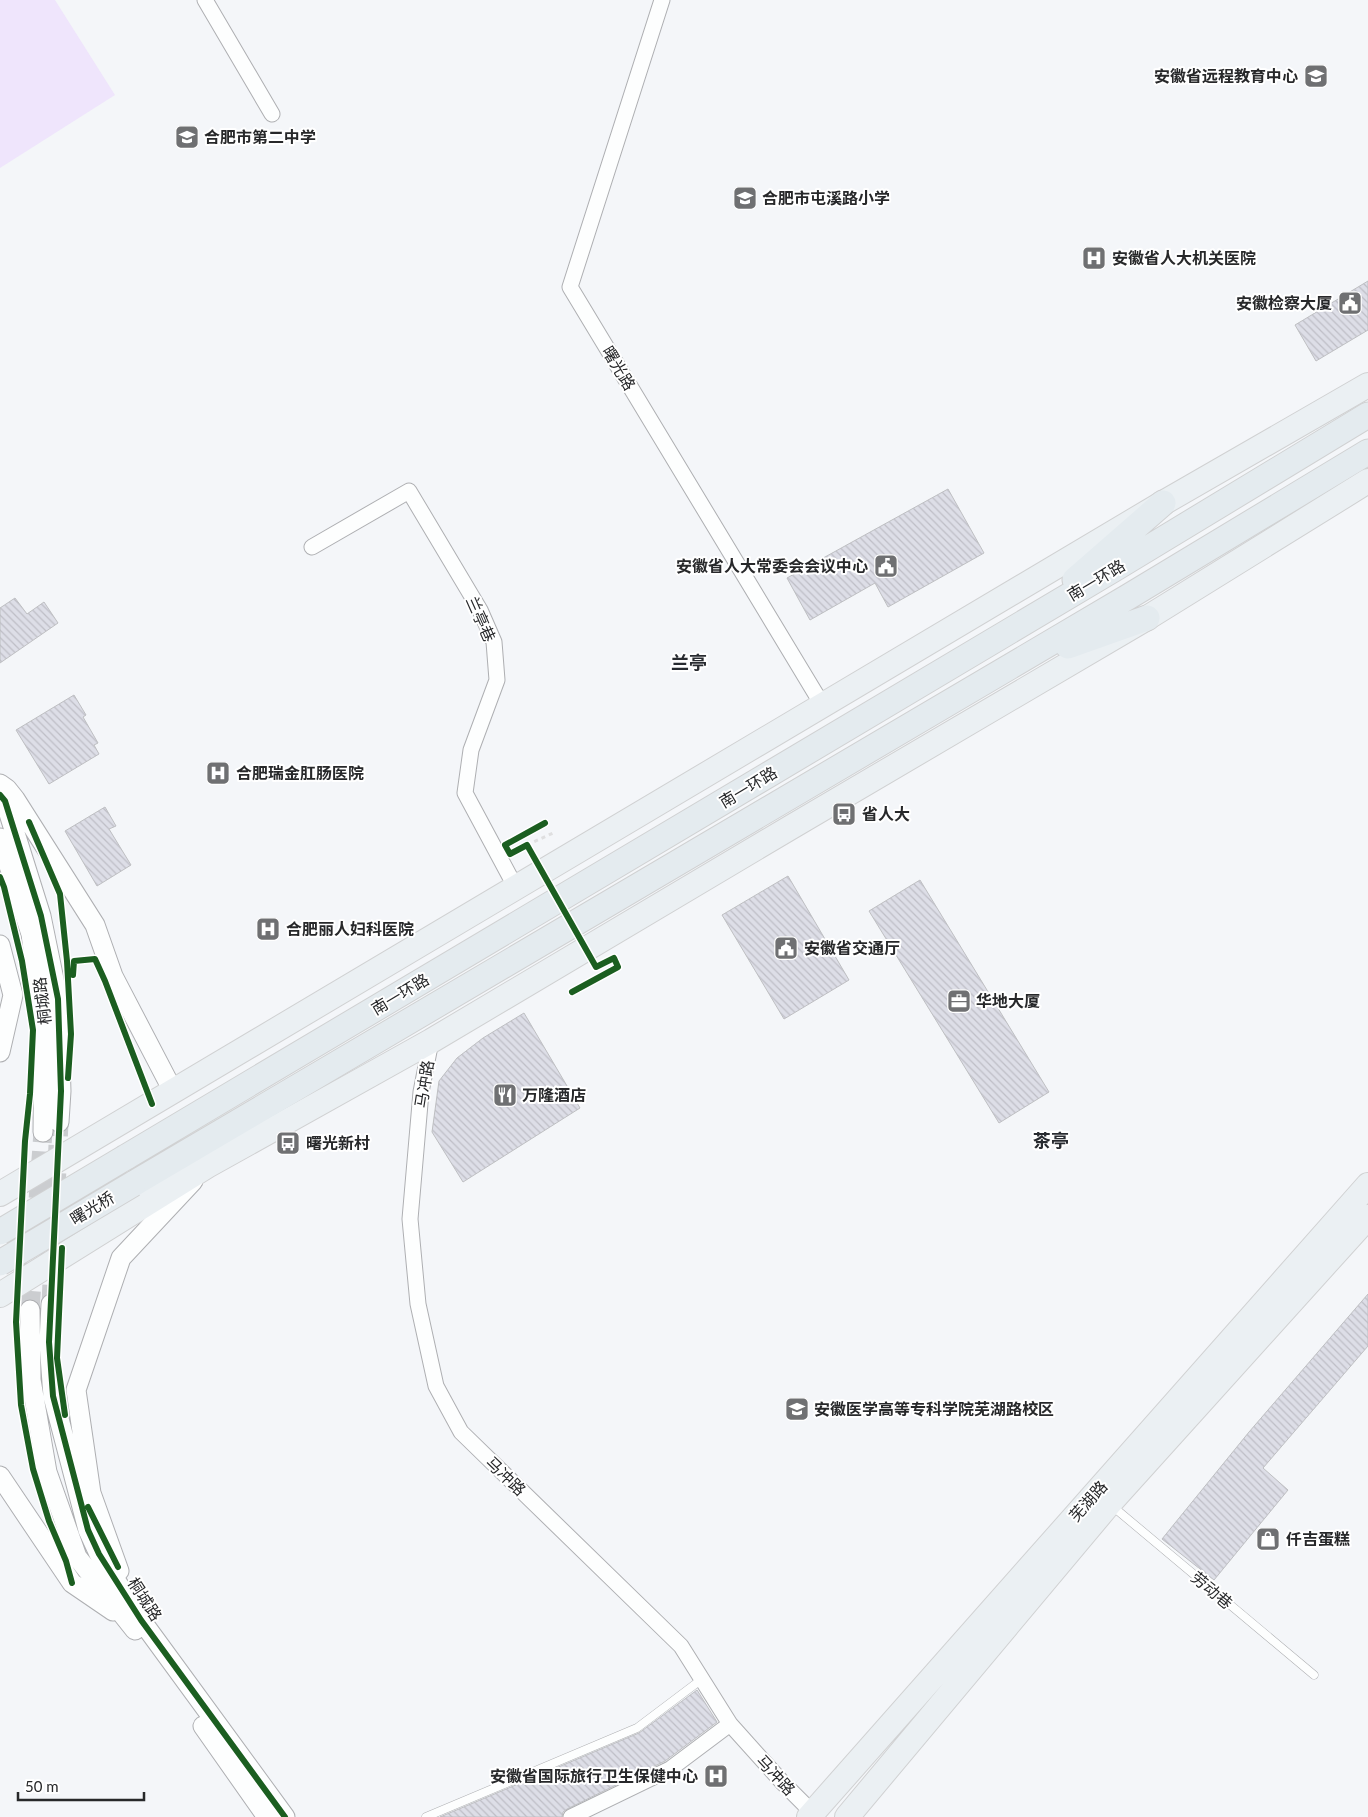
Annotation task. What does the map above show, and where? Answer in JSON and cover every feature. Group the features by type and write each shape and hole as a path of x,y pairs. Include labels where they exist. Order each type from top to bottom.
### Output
{"highway":[{"name":"南一环路","path":"126,1158 1114,570 1368,415"},
{"name":"南一环路","path":"133,1184 1016,664 1368,452"},
{"path":"1028,621 1163,503"},
{"path":"1016,664 1147,618"},
{"name":"曙光桥","path":"0,1232 126,1158"},
{"name":"曙光桥","path":"0,1263 133,1184"}],"main road":[{"path":"0,1194 1163,503 1368,385"},
{"path":"0,1295 208,1166 431,1041 1147,618 1368,481"},
{"name":"芜湖路","path":"813,1816 1368,1185"},
{"name":"芜湖路","path":"847,1817 1109,1504 1368,1217"}],"street":[{"path":"205,0 272,114"},
{"name":"曙光路","path":"662,0 570,287 823,706"},
{"name":"兰亭巷","path":"312,547 409,490 480,610 494,642 497,680 471,750 465,793 516,888"},
{"path":"0,784 8,789 15,799 96,925 113,976 173,1091"},
{"name":"桐城路","path":"0,795 5,801 41,916 58,999 61,1091 59,1122"},
{"name":"桐城路","path":"0,838 31,934 44,1032 43,1132"},
{"path":"0,945 13,995 0,1052"},
{"name":"马冲路","path":"431,1041 421,1092 410,1219 418,1304 436,1386 461,1432 681,1646 730,1724 813,1816"},
{"path":"128,1599 91,1493 76,1390 121,1258 208,1166"},
{"name":"桐城路","path":"51,1304 49,1342 52,1396 88,1530 99,1554 142,1620 285,1817"},
{"name":"桐城路","path":"30,1310 31,1380 47,1472 78,1557 129,1622 267,1817"},
{"path":"0,1476 72,1583 129,1622"},
{"path":"571,1817 670,1769 730,1724"}],"lane":[{"name":"劳动巷","path":"1109,1504 1314,1675"},
{"path":"426,1817 637,1728 702,1679"}],"path":[{"path":"519,850 554,833"},
{"path":"527,845 532,854"}],"shaded area":[{"path":"0,0 55,0 115,95 0,168"}],"building":[{"name":"安徽检察大厦","path":"1368,281 1368,330 1316,361 1295,325"},
{"name":"安徽省人大常委会会议中心","path":"948,489 984,553 888,607 875,583 810,620 787,578"},
{"path":"15,598 27,614 44,602 58,623 0,663 0,608"},
{"path":"74,695 86,715 83,717 98,743 94,745 99,754 49,784 16,730"},
{"path":"105,807 116,826 109,829 131,865 97,886 65,831"},
{"name":"安徽省交通厅","path":"788,876 849,980 784,1019 722,915"},
{"name":"华地大厦","path":"920,880 1049,1092 999,1123 869,911"},
{"name":"万隆酒店","path":"524,1013 580,1108 463,1182 432,1132 439,1081 457,1058 483,1038"},
{"path":"1368,1294 1368,1346 1263,1468 1288,1490 1214,1580 1162,1539 1249,1432"},
{"path":"697,1690 717,1722 665,1761 567,1809 563,1812 562,1817 440,1817 639,1733"}],"tunnel":[{"path":"51,1304 59,1122"},
{"path":"30,1310 43,1132"}],"cycle path":[{"path":"0,795 5,801 41,916 58,999 61,1091 49,1342 53,1396 88,1530 99,1554 141,1620 285,1817"},
{"path":"29,822 60,894 67,961 71,1034 68,1078"},
{"path":"545,823 505,845 510,854 527,845 596,967 614,958 618,967 572,992"},
{"path":"0,877 22,961 33,1030 30,1094 25,1141 16,1322 21,1405 33,1469 49,1521 66,1561 72,1583"},
{"path":"73,975 74,961 95,959 152,1104"},
{"path":"62,1248 57,1358 65,1415"},
{"path":"88,1507 118,1567"}],"place":[{"name":"安徽省远程教育中心","path":"1316,76"},
{"name":"合肥市第二中学","path":"187,137"},
{"name":"合肥市屯溪路小学","path":"745,198"},
{"name":"安徽省人大机关医院","path":"1094,258"},
{"name":"安徽检察大厦","path":"1350,303"},
{"name":"安徽省人大常委会会议中心","path":"886,566"},
{"name":"合肥瑞金肛肠医院","path":"218,773"},
{"name":"省人大","path":"844,814"},
{"name":"合肥丽人妇科医院","path":"268,929"},
{"name":"安徽省交通厅","path":"786,948"},
{"name":"华地大厦","path":"959,1001"},
{"name":"万隆酒店","path":"505,1095"},
{"name":"曙光新村","path":"288,1143"},
{"name":"安徽医学高等专科学院芜湖路校区","path":"797,1409"},
{"name":"仟吉蛋糕","path":"1268,1539"},
{"name":"安徽省国际旅行卫生保健中心","path":"716,1776"}],"district":[{"name":"兰亭","path":"689,663"},
{"name":"茶亭","path":"1051,1141"}]}
